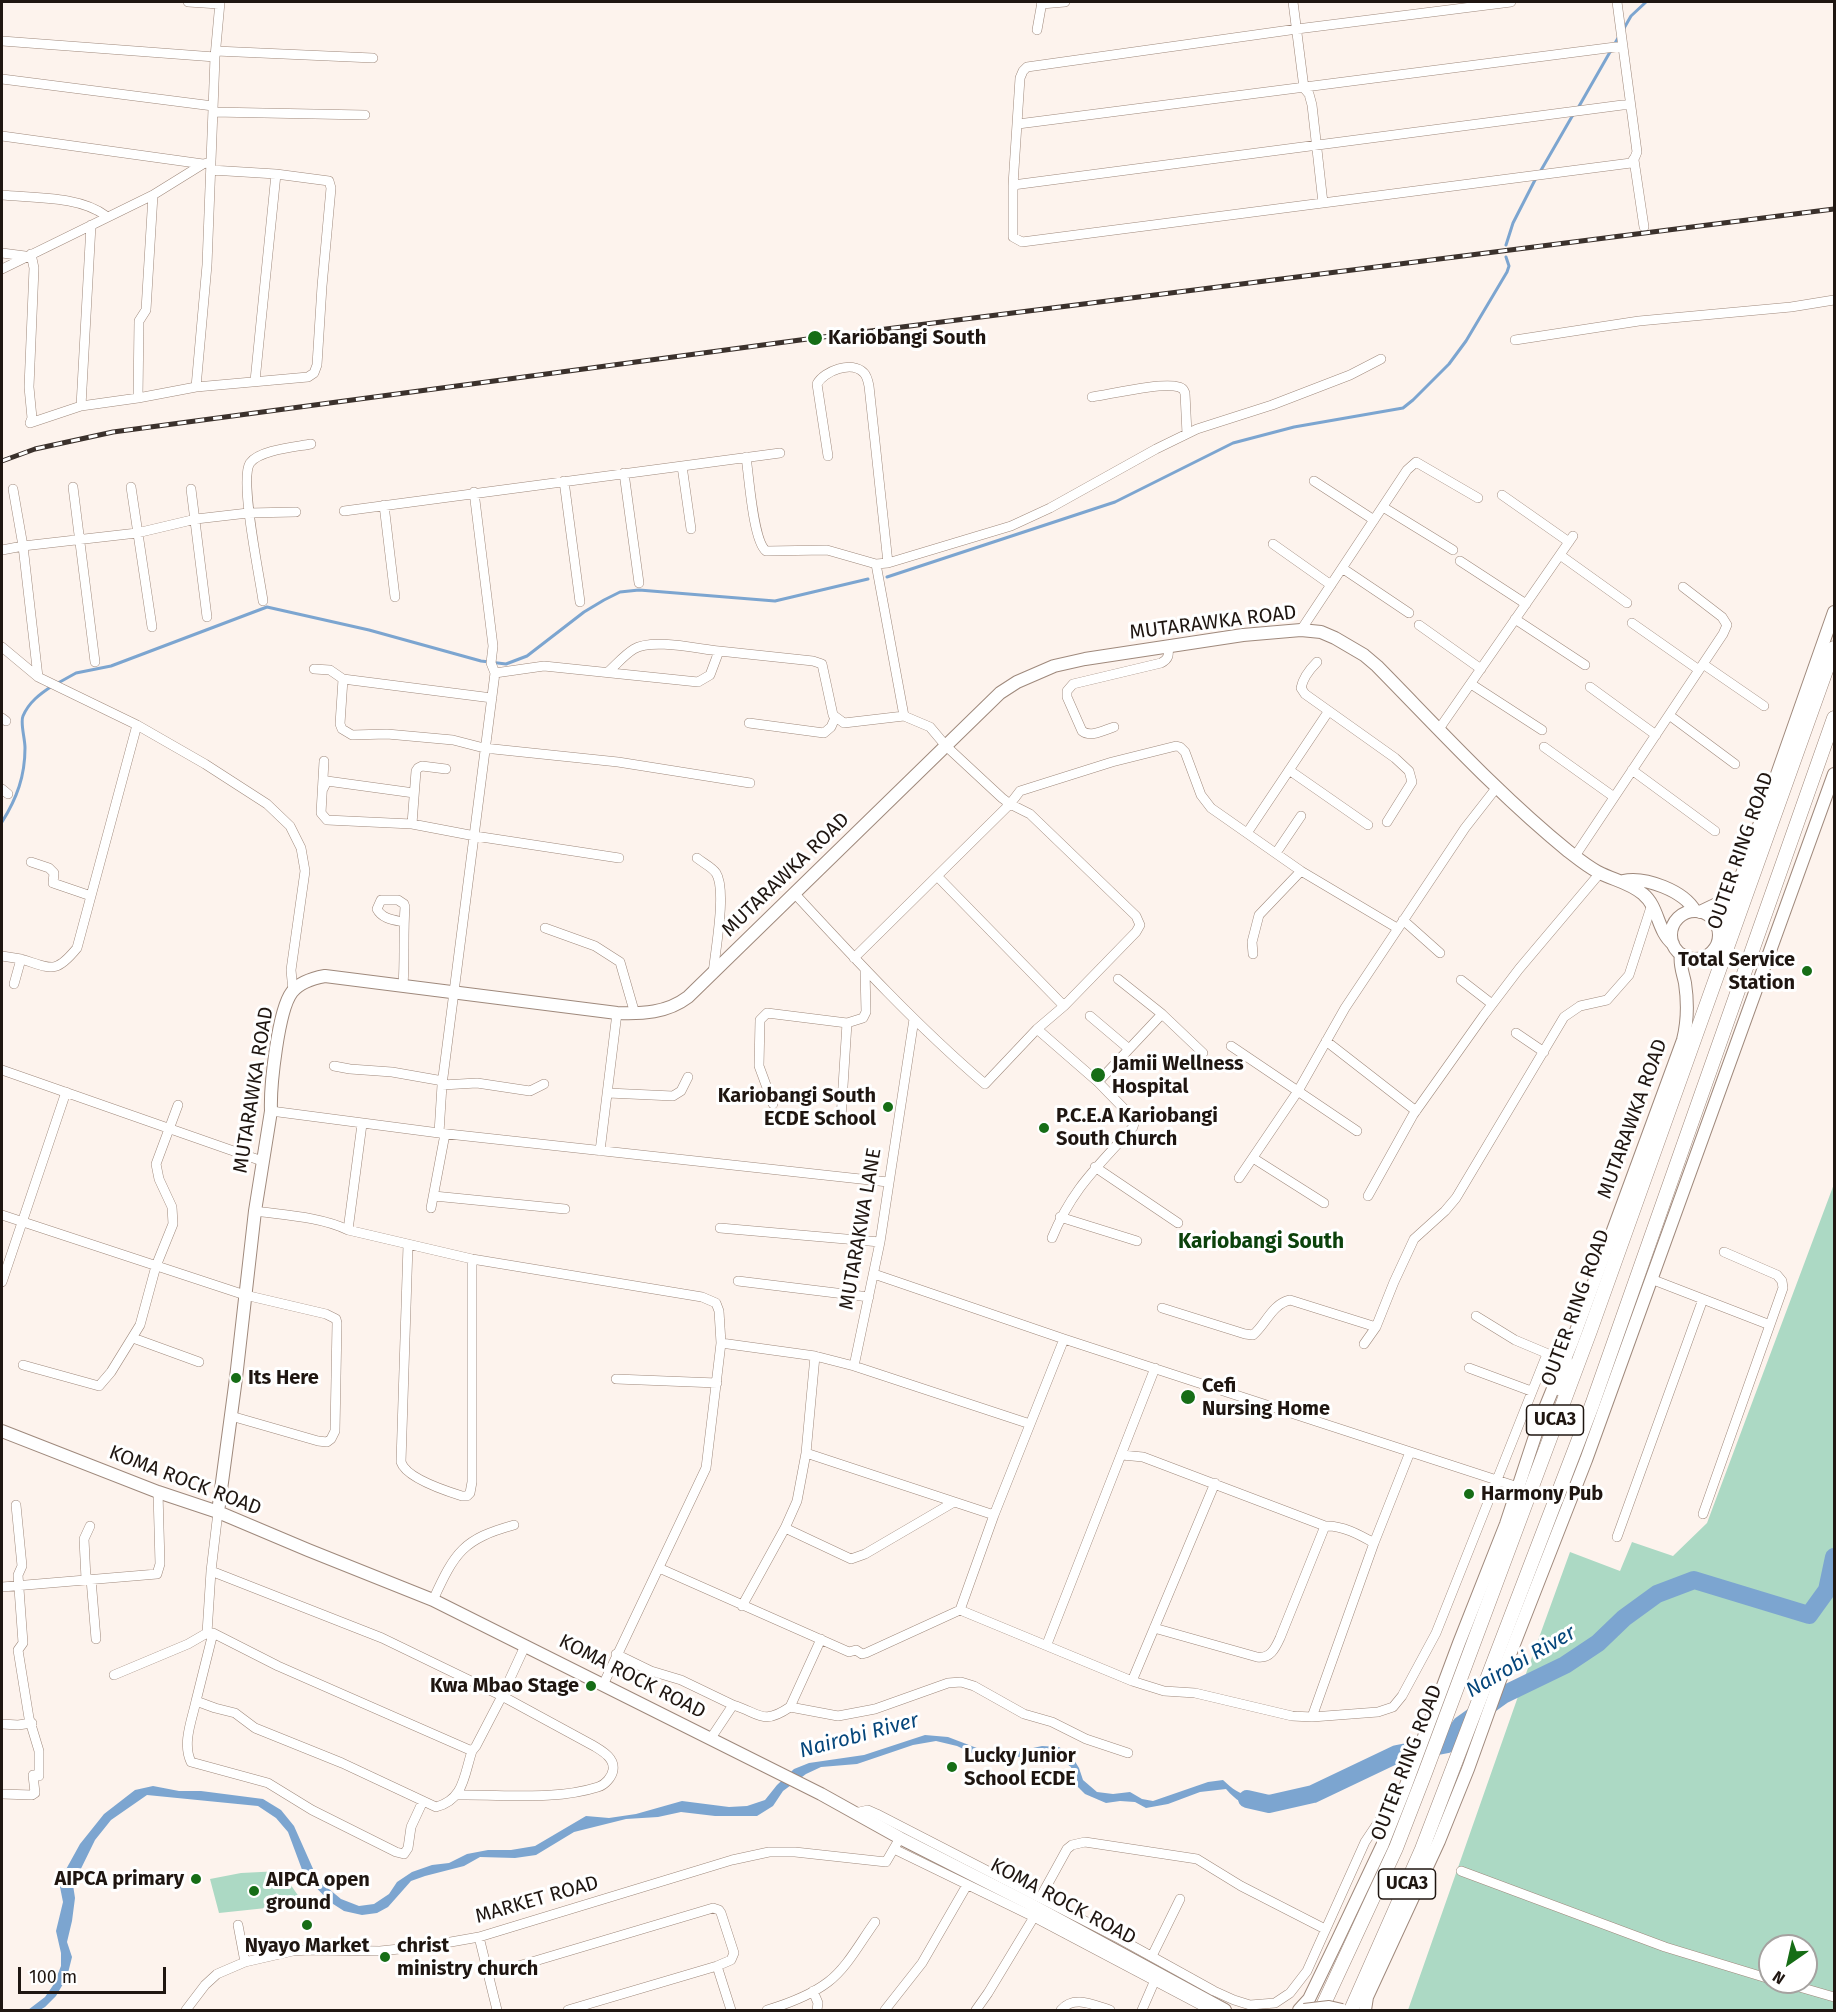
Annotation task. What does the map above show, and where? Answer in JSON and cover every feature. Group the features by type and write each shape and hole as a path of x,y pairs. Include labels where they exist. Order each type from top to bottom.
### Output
{"main road":[{"name":"OUTER RING ROAD","path":"1321,2010 1396,1848 1590,1331 1831,646 1834,612"},
{"name":"MUTARAWKA ROAD","path":"218,1512 255,1211 271,1111 270,1097 276,1052 285,1007 292,992 307,982 325,975 617,1013 635,1014 666,1010 682,1002 712,974 1000,693 1054,666 1085,659 1243,635 1301,630 1321,632 1364,655 1548,834 1600,873 1623,881 1641,892 1652,904 1665,936 1677,949 1689,1011 1683,1040 1565,1361"},
{"name":"OUTER RING ROAD","path":"1717,945 1718,928 1714,921 1698,912 1682,915 1677,919 1671,931 1677,949 1692,959 1704,957 1717,945 1831,646"},
{"name":"UCA3","path":"1365,2010 1367,1997 1439,1841 1476,1747 1551,1532 1592,1405 1834,718"},
{"name":"UCA3","path":"1351,2010 1422,1849 1479,1697 1551,1532 1652,1279 1834,774"},
{"path":"1623,881 1640,879 1662,887 1686,899 1698,912"},
{"name":"UCA3","path":"1698,912 1723,901 1741,879"},
{"name":"OUTER RING ROAD","path":"1302,2010 1337,1941 1397,1809 1565,1361"},
{"path":"1559,1409 1565,1361"},
{"name":"KOMA ROCK ROAD","path":"2,1431 158,1492 218,1512 433,1600 821,1794 855,1813 897,1844 1028,1903 1218,2010"},
{"path":"1445,1680 1469,1654"},
{"name":"OUTER RING ROAD","path":"1302,2010 1329,2007 1342,2010"}],"street":[{"path":"188,2 220,3 208,165 207,265 196,387"},
{"path":"1037,30 1041,3 1065,2"},
{"path":"1293,2 1304,88 1309,94 1312,105 1323,203"},
{"path":"1511,2 1027,67 1020,78 1013,185 1013,237 1022,242 1624,165 1634,160"},
{"path":"1617,2 1637,152 1634,160 1644,227"},
{"path":"2,41 215,54 373,58"},
{"path":"1018,124 1623,46"},
{"path":"2,80 213,109 365,115"},
{"path":"1013,185 1630,104"},
{"path":"2,136 325,179 329,181 331,188 321,286 317,365 314,373 308,377 196,387 81,406 30,423 32,418 29,387 34,274 28,255"},
{"path":"2,269 106,216 153,195 208,165"},
{"path":"255,381 276,174"},
{"path":"2,195 80,203 97,209 106,216"},
{"path":"138,398 139,321 146,310 153,195"},
{"path":"81,406 91,225"},
{"path":"2,253 28,255"},
{"path":"1515,340 1639,321 1791,307 1834,300"},
{"path":"746,458 757,533 762,548 766,551 827,550 876,564 888,563 1011,526 1032,517 1156,448 1187,434 1350,375 1381,358"},
{"path":"828,456 817,384 821,376 829,372 848,367 857,368 866,376 869,386 888,563"},
{"path":"1092,397 1165,386 1183,389 1187,404 1187,434"},
{"path":"263,601 248,513 247,469 255,458 267,452 311,444"},
{"path":"344,511 780,453"},
{"path":"1301,630 1407,470 1416,462 1478,498"},
{"path":"682,466 691,529"},
{"path":"624,473 639,584"},
{"path":"564,481 580,602"},
{"path":"1314,481 1374,520"},
{"path":"73,487 95,662"},
{"path":"131,487 152,627"},
{"path":"13,489 23,546 38,677"},
{"path":"191,489 207,617"},
{"path":"431,1208 442,1133 443,1083 495,673 491,663 493,646 474,492"},
{"path":"1439,729 1571,539 1502,495"},
{"path":"384,505 395,597"},
{"path":"1383,507 1453,550"},
{"path":"2,550 137,532 196,519 248,513 296,512"},
{"path":"1273,544 1331,585"},
{"path":"1560,555 1627,603"},
{"path":"1460,561 1526,604"},
{"path":"876,564 904,716"},
{"path":"1342,568 1409,613"},
{"path":"1575,856 1727,625 1722,617 1683,587"},
{"path":"1515,619 1585,665"},
{"path":"1632,623 1764,706"},
{"path":"1419,625 1481,669"},
{"path":"608,672 634,649 644,645 658,644 820,662 824,666 835,718 831,728 824,733 749,723"},
{"path":"1114,727 1090,735 1085,734 1066,691 1073,684 1161,663 1166,660 1168,646"},
{"path":"2,647 38,677 137,725 267,804 281,816 298,838 304,856 291,970 292,992"},
{"path":"495,673 544,666 698,682 710,675 719,651"},
{"path":"1317,662 1300,688 1309,698 1395,758 1409,771 1412,782 1387,822"},
{"path":"314,669 330,670 343,679 492,698"},
{"path":"343,679 340,724 346,733 352,735 387,734 442,739 484,748 618,762 750,783"},
{"path":"1471,684 1542,730"},
{"path":"1590,687 1656,735"},
{"path":"1247,833 1328,712"},
{"path":"1669,715 1735,764"},
{"path":"795,894 914,1019 985,1084 1037,1029 1064,1006 1136,932 1140,925 1136,916 1029,814 1010,804 946,747 930,727 904,716 844,723 835,718"},
{"path":"2,956 50,968 64,963 77,948 137,725"},
{"path":"854,958 1010,804 1020,791 1112,762 1176,746 1185,753 1205,802 1301,871 1400,924 1440,953"},
{"path":"1544,747 1614,797"},
{"path":"324,761 321,813 327,820 412,824 619,858"},
{"path":"412,824 418,768 422,766 446,769"},
{"path":"1289,770 1368,825"},
{"path":"1632,771 1715,831"},
{"path":"322,791 327,781 414,793"},
{"path":"1239,1178 1298,1091 1345,1008 1400,924 1465,828 1497,786"},
{"path":"1276,853 1300,816"},
{"path":"697,858 714,871 720,884 721,897 712,974"},
{"path":"31,862 49,868 54,873 53,883 91,896"},
{"path":"1253,954 1252,942 1258,915 1301,871"},
{"path":"1368,1196 1416,1111 1492,1004 1600,873"},
{"path":"937,876 1064,1006"},
{"path":"1364,1344 1376,1327 1414,1239 1456,1198 1569,1012 1580,1006 1607,1000 1629,975 1652,904"},
{"path":"403,986 404,922"},
{"path":"545,928 595,946 621,962 635,1014"},
{"path":"14,984 21,959"},
{"path":"773,1104 758,1059 760,1020 763,1015 773,1013 847,1023 865,1016 865,970"},
{"path":"1118,979 1162,1014 1203,1053"},
{"path":"1461,980 1492,1004"},
{"path":"600,1151 617,1013"},
{"path":"1098,1082 1162,1014"},
{"path":"1090,1016 1129,1049"},
{"name":"MUTARAKWA LANE","path":"854,1366 880,1242 914,1019"},
{"path":"840,1118 847,1023"},
{"path":"1037,1029 1098,1082 1133,1116 1135,1124 1074,1193 1060,1217 1052,1238"},
{"path":"1516,1033 1544,1052"},
{"path":"1326,1041 1416,1111"},
{"path":"1231,1046 1358,1131"},
{"path":"334,1066 392,1072 443,1083 477,1083 530,1091 544,1084"},
{"path":"2,1070 262,1161"},
{"path":"608,1093 673,1096 681,1091 688,1077"},
{"path":"2,1282 66,1092"},
{"path":"23,1365 99,1386 133,1338 140,1325 156,1266 174,1219 156,1164 178,1105"},
{"path":"271,1111 362,1124 888,1182"},
{"path":"348,1230 362,1124"},
{"path":"1253,1158 1324,1203"},
{"path":"1095,1167 1178,1223"},
{"path":"434,1196 565,1209"},
{"path":"255,1211 340,1226 408,1245 472,1258 708,1298 716,1303 719,1311 721,1343 706,1468 603,1685"},
{"path":"2,1215 245,1295 326,1314 336,1319 335,1431 331,1439 327,1442 318,1441 231,1416"},
{"path":"1060,1217 1137,1242"},
{"path":"720,1228 880,1242"},
{"path":"408,1245 402,1466 412,1475 462,1496 470,1493 472,1482 472,1258"},
{"path":"1703,1514 1783,1288 1782,1281 1777,1275 1725,1252"},
{"path":"874,1274 1064,1339 1518,1487"},
{"path":"1652,1279 1770,1325"},
{"path":"738,1281 870,1297"},
{"path":"1617,1537 1703,1299"},
{"path":"1162,1308 1253,1335 1277,1306 1290,1300 1376,1327"},
{"path":"1476,1317 1515,1340 1565,1361"},
{"path":"133,1338 199,1362"},
{"path":"659,1568 849,1652 856,1650 862,1654 960,1610 994,1515 1064,1339"},
{"path":"721,1343 815,1356 854,1366 1030,1424"},
{"path":"960,1610 1132,1681 1164,1691 1195,1693 1292,1716 1312,1717 1378,1712 1393,1707 1402,1696 1436,1633 1547,1354"},
{"path":"742,1606 785,1528 797,1501 806,1453 815,1356"},
{"path":"1047,1644 1155,1368"},
{"path":"1469,1368 1531,1391"},
{"path":"616,1379 717,1383"},
{"path":"1312,1717 1374,1543 1410,1452"},
{"path":"806,1453 994,1515"},
{"path":"1122,1455 1143,1457 1325,1526 1351,1532 1374,1543"},
{"path":"1132,1681 1215,1484"},
{"path":"2,1587 152,1576 159,1572 158,1492"},
{"path":"785,1528 851,1559 865,1554 954,1502"},
{"path":"2,1794 32,1795 35,1793 33,1775 39,1776 39,1751 26,1705 18,1650 23,1643 18,1575 22,1566 16,1506"},
{"path":"218,1512 211,1571 210,1633 188,1738 187,1755 191,1762 268,1783 323,1815 404,1854 408,1848 411,1827 423,1801"},
{"path":"433,1600 459,1551 474,1539 514,1525"},
{"path":"90,1526 84,1539 96,1640"},
{"path":"1154,1628 1257,1657 1266,1657 1272,1653 1280,1638 1325,1526"},
{"path":"211,1571 382,1638 502,1696 604,1752 613,1765 611,1776 600,1786 526,1796 458,1795"},
{"path":"114,1675 210,1633"},
{"path":"210,1633 278,1666 472,1751"},
{"path":"616,1654 651,1671 681,1680 752,1714 776,1717 790,1707 820,1639"},
{"path":"196,1701 235,1713 255,1728 342,1763 436,1807 449,1803 458,1795 472,1751 502,1696 525,1646"},
{"path":"790,1707 838,1716 875,1709 948,1683 962,1682 974,1686 1024,1714 1053,1722 1086,1739 1128,1753"},
{"path":"711,1738 733,1705"},
{"path":"2,1724 32,1723"},
{"path":"855,1813 868,1810 878,1814 1152,1956 1214,1991 1250,2005 1265,2005 1275,2002 1297,1986 1307,1971 1365,1842 1381,1818 1397,1809"},
{"path":"1040,1898 1067,1849 1084,1842 1197,1859 1241,1886 1325,1929"},
{"path":"897,1844 967,1886 1034,1917 1218,2010"},
{"name":"MARKET ROAD","path":"186,2010 205,1985 217,1974 245,1962 301,1950 380,1951 428,1946 479,1936 749,1855 795,1852 883,1862 888,1860 897,1844"},
{"path":"1461,1871 1665,1947 1758,1974"},
{"path":"885,2010 922,1963 967,1886"},
{"path":"1152,1956 1180,1899"},
{"path":"488,1975 713,1908 721,1913 734,1953 731,1960 568,2010"},
{"path":"975,2010 988,1993 1034,1917"},
{"path":"767,2010 813,1992 829,1982 875,1922"},
{"path":"238,1925 245,1962"},
{"path":"479,1936 497,2010"},
{"path":"717,1966 731,2010"},
{"path":"1142,2010 1155,1980"},
{"path":"813,1992 818,2003 817,2010"},
{"path":"1818,1992 1834,1997"},
{"path":"1061,2010 1066,2004 1074,2001 1110,2010"}],"green space":[{"path":"1834,1184 1834,2010 1408,2010 1570,1552 1620,1571 1632,1542 1673,1556 1707,1523"},
{"name":"AIPCA open ground","path":"281,1871 304,1904 219,1913 210,1879 241,1873"}],"water":[{"path":"925,1735 948,1737 982,1750 1015,1752 1042,1746 1059,1747 1071,1755 1083,1780 1097,1792 1113,1794 1130,1792 1142,1799 1153,1801 1208,1782 1223,1780 1239,1792 1247,1795 1258,1794 1269,1804 1245,1804 1226,1789 1200,1792 1168,1804 1146,1808 1135,1802 1106,1803 1085,1794 1074,1783 1071,1767 1059,1758 1041,1756 993,1758 936,1741 913,1745 857,1764 821,1767 806,1774 783,1791 773,1806 757,1816 715,1816 681,1812 658,1817 626,1819 574,1832 536,1855 515,1858 480,1857 464,1866 411,1881 388,1907 377,1913 362,1915 344,1911 330,1902 304,1875 288,1832 276,1818 258,1806 147,1795 111,1820 95,1840 73,1885 75,1898 67,1942 72,1957 67,1977 56,1996 45,2007 40,2010 28,2010 45,1997 54,1984 61,1966 61,1953 56,1931 63,1902 59,1882 80,1844 104,1814 135,1790 153,1786 179,1791 201,1791 263,1799 281,1810 294,1826 318,1880 341,1899 359,1906 374,1904 389,1894 397,1882 412,1872 432,1865 449,1863 467,1854 535,1846 586,1816 609,1818 636,1814 682,1801 729,1807 747,1806 765,1800 794,1769 809,1763 864,1755"}],"waterway":[{"path":"1623,30 1631,16 1646,2"},
{"path":"1578,108 1618,38"},
{"path":"1540,172 1574,113"},
{"path":"1506,245 1513,223 1536,178"},
{"path":"887,577 1115,502 1233,443 1294,427 1403,408 1449,364 1466,341 1507,272 1509,266 1506,257"},
{"path":"58,683 76,673 111,666 267,607 369,630 481,661 506,664 527,656 584,612 620,592 639,590 775,601 868,579"},
{"path":"2,822 12,804 22,777 25,758 23,716 32,702 52,686"},
{"name":"Nairobi River","path":"1247,1799 1269,1804 1313,1794 1397,1754 1448,1744 1461,1725 1503,1695 1565,1665 1598,1643 1624,1618 1657,1594 1694,1580 1809,1615 1827,1590 1834,1557"}],"railway":[{"path":"2,461 35,449 113,432 815,338 1834,209"}],"place":[{"name":"Kariobangi South","path":"815,338"},
{"name":"Total Service Station","path":"1807,971"},
{"name":"Jamii Wellness Hospital","path":"1098,1075"},
{"name":"Kariobangi South ECDE School","path":"888,1107"},
{"name":"P.C.E.A Kariobangi South Church","path":"1044,1128"},
{"name":"Its Here","path":"236,1378"},
{"name":"Cefi Nursing Home","path":"1188,1397"},
{"name":"Harmony Pub","path":"1469,1494"},
{"name":"Kwa Mbao Stage","path":"591,1686"},
{"name":"Lucky Junior School ECDE","path":"952,1767"},
{"name":"AIPCA primary","path":"196,1879"},
{"name":"AIPCA open ground","path":"254,1891"},
{"name":"Nyayo Market","path":"307,1925"},
{"name":"christ ministry church","path":"385,1957"}],"district":[{"name":"Kariobangi South","path":"1261,1242"}]}
